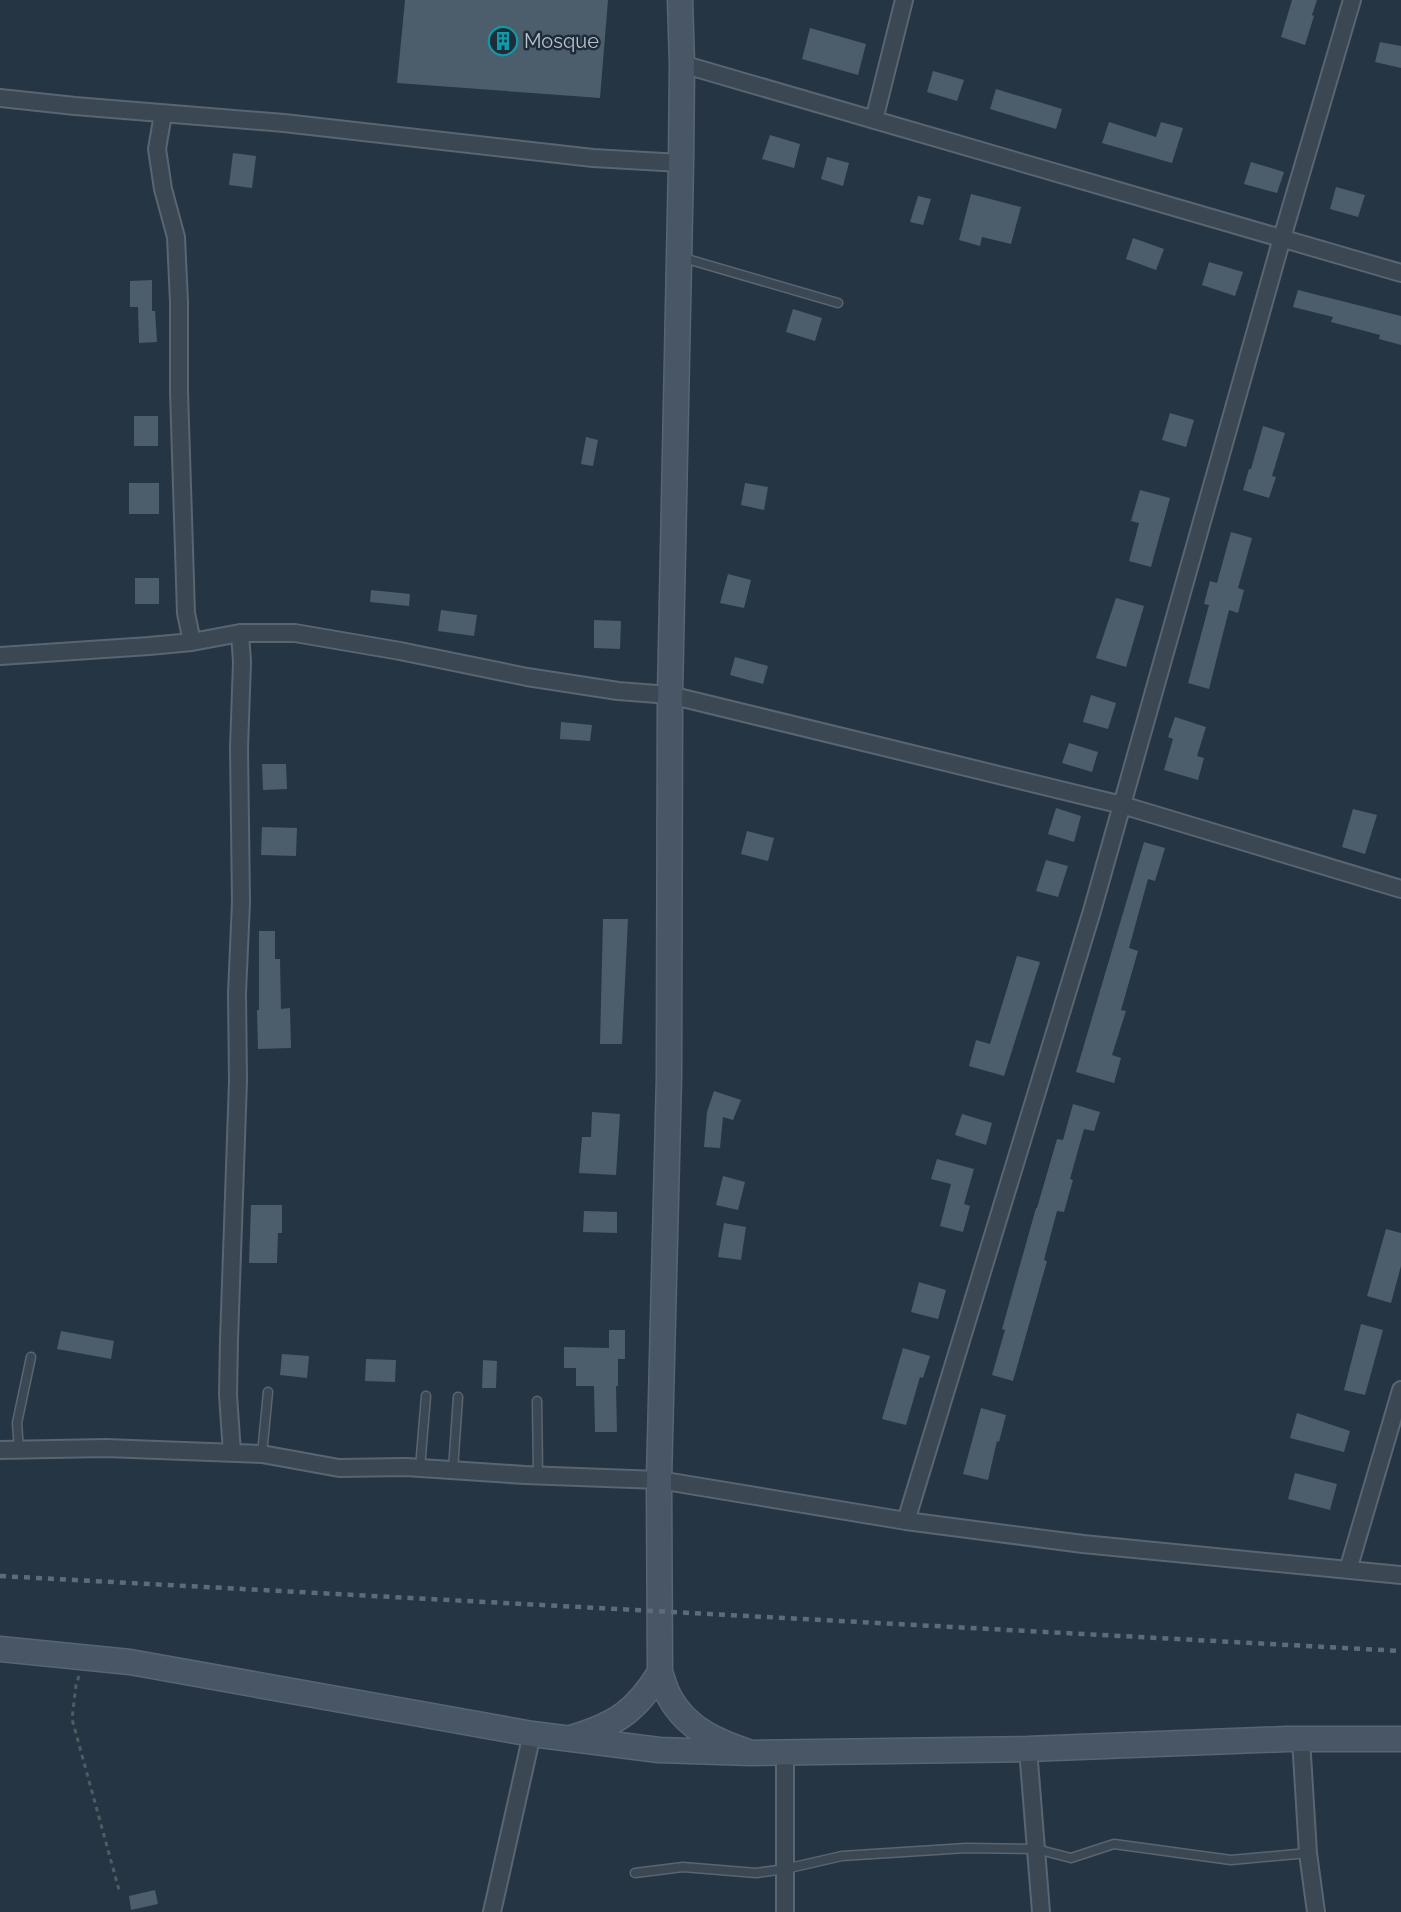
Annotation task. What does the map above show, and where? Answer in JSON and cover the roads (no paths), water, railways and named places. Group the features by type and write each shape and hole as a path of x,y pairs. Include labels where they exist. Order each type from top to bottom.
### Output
{"street":[{"path":"680,0 681,163 670,695 669,1077 659,1480 660,1672 670,1698 684,1717 700,1732 720,1743 751,1753"},
{"path":"874,120 904,0"},
{"path":"906,1521 1082,945 1282,238 1352,0"},
{"path":"682,64 1401,273"},
{"path":"0,98 284,123 593,158 681,163"},
{"path":"163,114 157,149 163,189 176,237 186,614 192,642"},
{"path":"232,1453 228,1395 228,1340 237,1116 237,993 241,902 239,748 242,662 240,633"},
{"path":"0,656 192,642 240,633 296,633 527,676 618,691 670,695 1122,805 1401,889"},
{"path":"1348,1570 1401,1390"},
{"path":"0,1450 106,1448 262,1454 339,1468 420,1468 659,1480 906,1521 1083,1544 1401,1575"},
{"path":"0,1649 130,1662 532,1734 659,1750 751,1753 1028,1749 1301,1739 1401,1739"},
{"path":"567,1739 605,1726 621,1717 647,1693 660,1672"},
{"path":"492,1912 532,1734"},
{"path":"1301,1739 1308,1853 1316,1912"},
{"path":"1028,1749 1041,1912"},
{"path":"785,1752 785,1912"}],"lane":[{"path":"679,256 838,303"},
{"path":"19,1450 17,1423 31,1357"},
{"path":"262,1454 268,1392"},
{"path":"420,1468 426,1396"},
{"path":"453,1470 458,1397"},
{"path":"537,1401 537,1475"},
{"path":"635,1873 683,1867 756,1873 853,1855 966,1848 1036,1849 1071,1858 1114,1844 1231,1860 1308,1853"}],"railway":[{"path":"0,1576 1401,1651"}],"place":[{"name":"Mosque","path":"503,41"}]}
